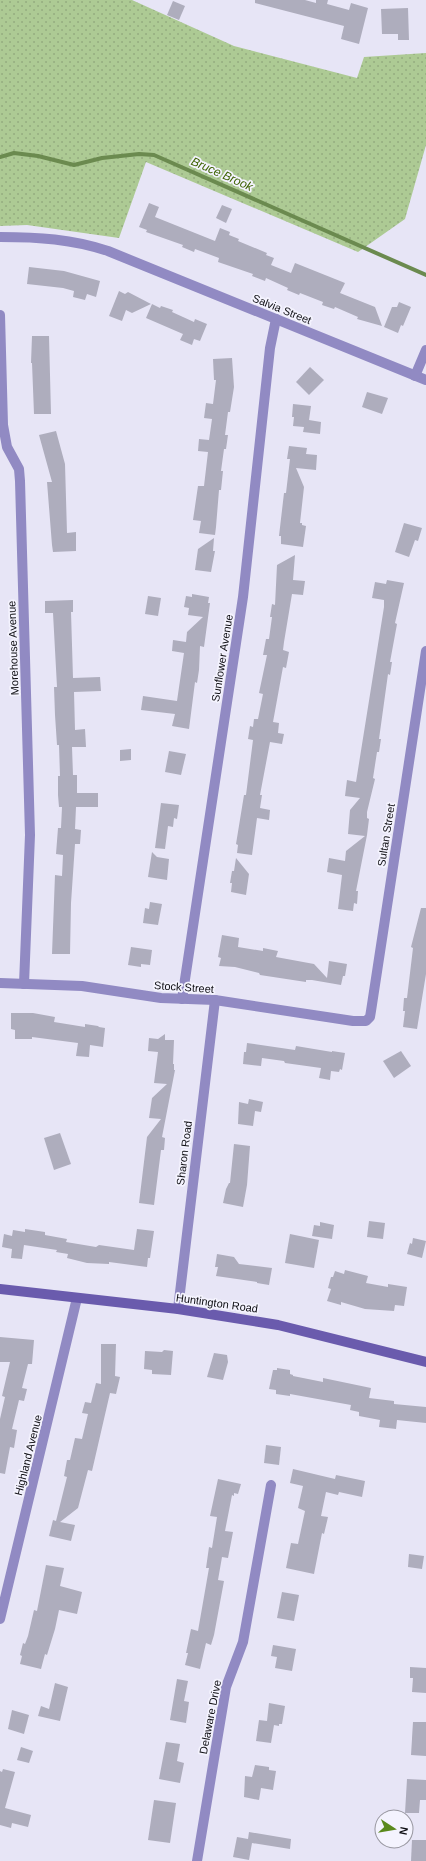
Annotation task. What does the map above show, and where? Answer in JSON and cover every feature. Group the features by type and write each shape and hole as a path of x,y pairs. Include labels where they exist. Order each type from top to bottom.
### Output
{"main road":[{"name":"Huntington Road","path":"0,1289 178,1309 278,1325 426,1362"}],"street":[{"name":"Salvia Street","path":"0,236 55,238 86,244 128,259 426,380"},
{"name":"Morehouse Avenue","path":"0,315 4,435 7,447 19,469 20,481 30,835 24,984"},
{"name":"Sunflower Avenue","path":"182,999 243,597 270,348 276,319"},
{"path":"415,376 426,350"},
{"name":"Sultan Street","path":"366,1021 370,1017 371,1011 426,651"},
{"name":"Stock Street","path":"0,983 82,986 161,998 215,1000 361,1022 366,1021"},
{"name":"Sharon Road","path":"178,1309 215,1000"},
{"name":"Highland Avenue","path":"0,1619 78,1298"},
{"name":"Delaware Drive","path":"197,1861 226,1688 244,1642 271,1485"}],"green space":[{"path":"0,0 132,0 234,46 357,78 364,57 426,53 426,145 405,219 358,252 146,162 119,238 27,225 0,226"}],"building":[{"path":"255,0 305,0 316,3 316,0 328,0 327,4 349,10 351,3 368,8 359,44 341,39 344,26 255,3"},
{"path":"173,1 185,6 179,20 167,15"},
{"path":"408,8 409,40 398,40 398,34 382,34 381,9"},
{"path":"149,203 159,207 155,217 215,241 220,228 230,232 229,235 239,239 238,241 267,253 266,255 274,258 271,265 291,273 295,263 345,283 340,293 375,307 382,326 357,319 358,317 335,307 334,309 322,305 323,302 300,293 299,295 287,290 288,288 266,278 265,281 252,276 253,274 218,262 219,258 195,249 194,252 182,247 183,245 146,232 147,230 139,227"},
{"path":"222,205 232,209 226,223 216,218"},
{"path":"29,267 64,271 100,281 96,297 87,294 85,300 73,297 74,291 63,288 27,284"},
{"path":"119,291 125,294 128,292 151,304 132,313 126,310 122,321 109,316"},
{"path":"399,302 411,307 403,326 401,325 398,333 384,327 392,307 397,307"},
{"path":"152,304 160,308 161,306 173,310 172,312 194,322 195,319 207,324 200,341 194,339 192,345 180,340 183,334 146,318"},
{"path":"32,336 49,336 51,414 34,414 31,363"},
{"path":"232,358 234,387 230,412 228,412 225,435 228,435 226,449 224,449 221,471 223,471 221,490 219,490 215,535 199,533 201,521 193,520 198,486 204,486 208,452 198,451 199,439 209,440 212,419 204,418 206,403 213,404 216,380 214,380 213,359"},
{"path":"310,367 324,380 309,395 296,382"},
{"path":"367,392 388,398 382,414 362,407"},
{"path":"293,404 311,406 309,420 321,422 320,434 303,432 304,427 293,426"},
{"path":"56,431 65,464 67,533 76,532 76,551 53,552 47,482 52,482 39,435"},
{"path":"289,446 307,448 306,454 317,455 316,470 296,468 304,487 300,523 306,526 303,547 281,544 281,536 279,536 290,459 287,459"},
{"path":"404,523 422,528 418,541 415,540 409,557 395,552"},
{"path":"214,538 213,551 215,551 211,572 195,570 198,549"},
{"path":"295,555 293,580 305,581 303,595 292,594 284,642 283,650 289,652 286,668 283,667 273,722 279,723 278,733 284,734 282,744 270,742 260,795 262,795 260,808 270,810 269,820 257,818 252,855 237,853 238,845 236,844 244,795 246,795 253,740 248,739 250,726 253,727 254,719 258,719 263,694 259,693 267,655 263,655 266,639 269,639 272,604 275,605 277,565"},
{"path":"387,580 404,583 395,623 397,624 390,662 392,662 390,675 388,674 379,739 381,739 379,752 377,752 373,778 375,779 367,812 367,818 369,819 356,891 358,891 357,904 354,903 353,911 338,909 342,875 327,872 329,858 345,861 346,851 365,836 348,834 350,810 360,798 345,796 347,780 356,782 384,607 384,600 372,598 375,582 386,584"},
{"path":"192,594 209,597 208,603 210,603 204,647 200,646 199,670 197,683 195,682 189,729 172,726 175,714 141,710 143,696 177,701 184,653 172,651 173,640 186,642 187,632 203,617 188,615 189,608 184,607 186,596 192,597"},
{"path":"148,596 161,598 158,616 145,614"},
{"path":"73,600 73,612 71,612 73,678 100,677 101,691 74,692 75,730 85,729 86,747 72,747 73,775 77,775 77,793 98,793 98,807 76,807 75,829 81,830 80,844 75,844 71,903 70,954 52,954 55,875 62,876 63,855 56,854 58,828 61,828 62,807 59,807 58,795 58,776 60,776 59,745 57,745 55,715 54,687 57,687 53,613 45,613 45,601"},
{"path":"131,749 131,760 120,761 120,750"},
{"path":"169,751 186,754 181,775 165,772"},
{"path":"161,803 179,805 177,819 174,818 173,827 168,826 165,849 155,848"},
{"path":"152,852 157,857 169,859 167,880 148,877"},
{"path":"236,858 249,874 246,895 231,892 232,883 230,883"},
{"path":"150,902 162,904 158,925 143,923 145,908 149,909"},
{"path":"421,908 426,908 426,974 417,1029 403,1027 405,1011 403,1011 404,998 407,998 413,948 411,947"},
{"path":"222,935 239,938 238,947 263,951 263,948 278,951 276,957 314,964 327,978 329,961 347,964 345,976 343,976 341,985 312,980 306,980 306,982 260,975 259,973 235,967 219,966 221,958 218,957"},
{"path":"131,947 152,950 150,965 141,964 141,967 128,965"},
{"path":"11,1013 33,1013 55,1017 54,1022 85,1027 85,1024 105,1028 103,1047 90,1045 89,1057 76,1056 78,1043 32,1037 32,1039 15,1039 15,1030 11,1029"},
{"path":"165,1034 165,1040 174,1040 173,1064 175,1070 162,1137 165,1138 164,1150 161,1150 154,1205 139,1203 147,1137 161,1119 149,1118 152,1098 167,1084 154,1083 158,1052 148,1051 149,1038 158,1039"},
{"path":"247,1043 295,1050 296,1046 345,1053 342,1070 340,1069 339,1072 331,1071 330,1080 319,1078 321,1068 285,1063 284,1061 262,1058 261,1066 243,1064 244,1052 246,1052"},
{"path":"401,1051 411,1066 394,1078 383,1061"},
{"path":"249,1099 263,1102 261,1112 255,1111 253,1126 238,1124 239,1102 248,1104"},
{"path":"60,1133 71,1164 54,1170 44,1138"},
{"path":"234,1144 250,1146 247,1185 243,1207 223,1203 226,1189 230,1183"},
{"path":"369,1221 385,1223 383,1239 367,1237"},
{"path":"320,1222 334,1225 332,1239 312,1236 314,1225 320,1226"},
{"path":"25,1229 45,1232 45,1235 67,1239 66,1242 96,1247 99,1245 134,1250 137,1229 154,1231 150,1258 148,1258 147,1267 109,1262 109,1264 87,1263 67,1258 68,1254 56,1252 57,1250 24,1245 22,1259 11,1258 12,1249 2,1247 4,1234 12,1236 13,1230 25,1232"},
{"path":"290,1234 319,1240 314,1268 285,1263"},
{"path":"413,1238 426,1241 422,1258 407,1254"},
{"path":"217,1254 234,1257 239,1264 272,1268 269,1285 216,1276 218,1267 215,1267"},
{"path":"345,1270 368,1276 366,1283 388,1287 388,1284 407,1287 404,1306 395,1305 394,1311 365,1309 341,1302 341,1305 327,1301 331,1289 328,1288 331,1277 333,1277 335,1271 344,1274"},
{"path":"0,1337 34,1340 32,1364 28,1364 22,1388 27,1389 24,1401 19,1400 12,1429 17,1430 14,1448 10,1447 5,1474 0,1473 0,1419 5,1397 2,1396 10,1362 0,1362"},
{"path":"101,1344 116,1344 115,1376 120,1377 116,1394 110,1393 92,1471 88,1470 78,1508 60,1522 75,1525 71,1541 49,1536 53,1520 56,1521 67,1477 64,1476 67,1460 70,1460 75,1438 82,1439 88,1414 82,1413 85,1402 91,1403 96,1383 101,1384"},
{"path":"164,1350 173,1351 171,1375 152,1374 152,1370 144,1369 145,1351 162,1352"},
{"path":"214,1353 227,1355 228,1362 223,1380 207,1377"},
{"path":"277,1368 290,1370 290,1374 293,1376 323,1382 323,1378 371,1388 369,1398 394,1401 394,1404 426,1407 426,1423 397,1420 396,1429 379,1427 380,1420 359,1416 359,1412 350,1410 351,1405 290,1394 290,1396 276,1394 276,1390 269,1389 273,1370 277,1370"},
{"path":"266,1445 281,1447 279,1465 264,1463"},
{"path":"293,1469 335,1479 336,1475 365,1481 362,1497 339,1492 338,1495 326,1492 321,1516 328,1517 324,1534 322,1533 314,1574 286,1568 291,1543 298,1544 305,1511 298,1508 303,1486 290,1483"},
{"path":"218,1479 241,1484 238,1494 234,1493 234,1496 232,1495 225,1531 233,1532 228,1558 222,1557 218,1580 224,1581 214,1635 211,1645 206,1643 200,1669 185,1665 188,1653 186,1653 191,1629 198,1631 209,1568 206,1568 209,1547 212,1548 217,1517 210,1516"},
{"path":"409,1554 424,1556 422,1569 408,1567"},
{"path":"46,1565 64,1568 60,1586 82,1592 77,1614 59,1610 55,1629 41,1669 20,1664 22,1656 20,1655 23,1643 25,1644 28,1636 34,1610 37,1611"},
{"path":"282,1592 299,1595 294,1621 277,1618"},
{"path":"273,1645 296,1649 292,1671 275,1668 277,1657 271,1656"},
{"path":"410,1667 426,1668 426,1693 412,1692 413,1678 410,1678"},
{"path":"177,1679 188,1681 184,1701 189,1702 186,1723 170,1720"},
{"path":"55,1683 68,1687 60,1721 38,1716 41,1706 49,1709"},
{"path":"269,1703 285,1706 282,1724 279,1724 279,1726 274,1725 271,1743 256,1741 259,1720 267,1721"},
{"path":"12,1710 29,1715 24,1734 8,1729"},
{"path":"413,1722 426,1722 426,1756 411,1755"},
{"path":"166,1742 180,1744 177,1761 184,1763 180,1783 159,1779"},
{"path":"21,1747 33,1751 29,1763 17,1760"},
{"path":"255,1765 269,1767 269,1770 276,1771 273,1790 261,1788 259,1800 244,1797 245,1776 252,1777"},
{"path":"3,1769 15,1772 5,1808 31,1815 28,1827 12,1823 11,1828 0,1825 0,1771 2,1772"},
{"path":"407,1779 426,1780 426,1800 420,1800 419,1813 414,1813 414,1809 405,1809"},
{"path":"154,1800 176,1803 170,1843 148,1840"},
{"path":"249,1832 291,1839 290,1849 252,1843 249,1860 233,1857 237,1837 248,1839"},
{"path":"414,1840 426,1840 426,1861 411,1861 412,1849 414,1849"}],"waterway":[{"name":"Bruce Brook","path":"0,157 14,153 38,156 74,165 102,158 139,154 154,155 426,275"}]}
